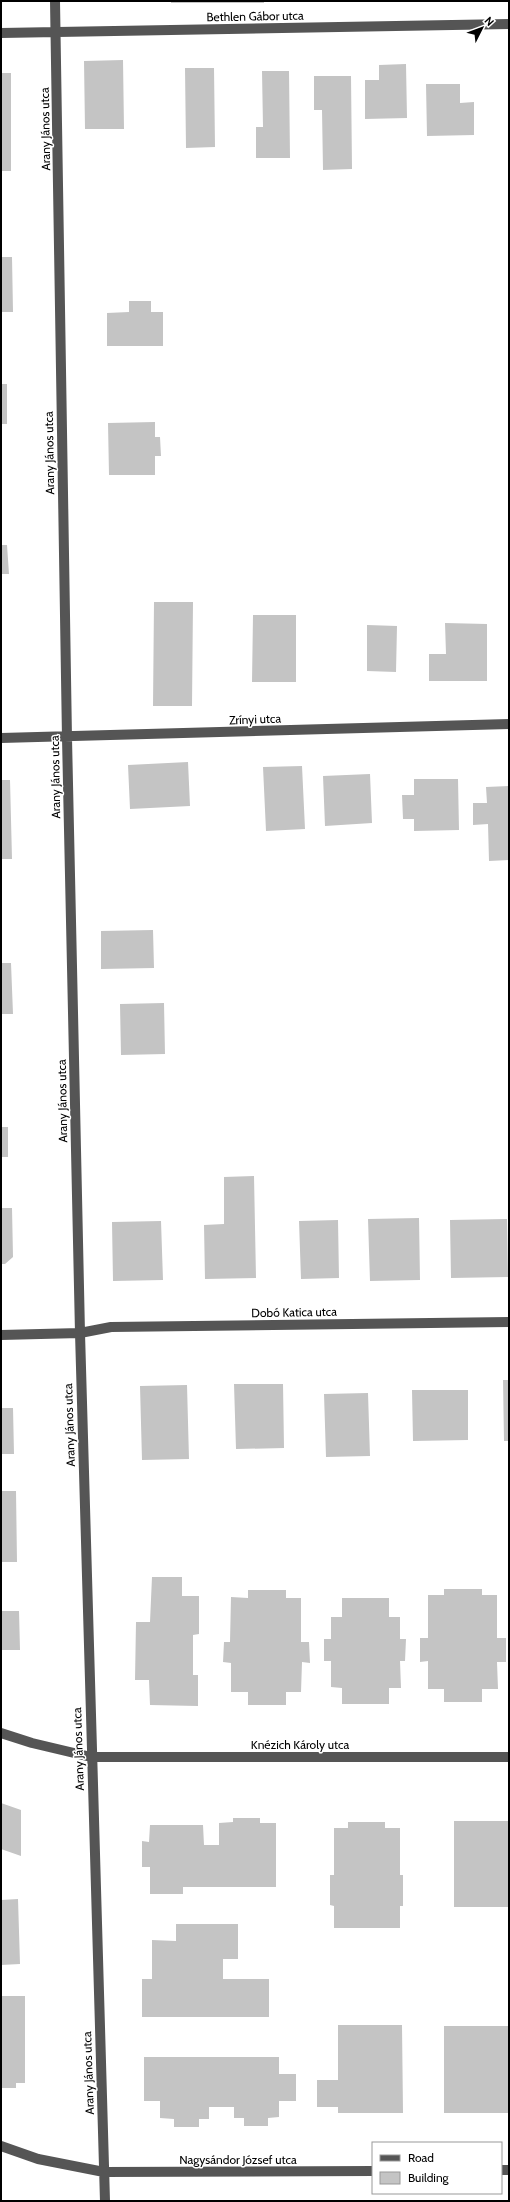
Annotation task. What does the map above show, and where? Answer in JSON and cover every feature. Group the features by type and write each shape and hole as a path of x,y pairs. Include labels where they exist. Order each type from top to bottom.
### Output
{"street":[{"name":"Arany János utca","path":"55,1 67,738 80,1333 91,1757 105,2201"},
{"name":"Bethlen Gábor utca","path":"1,33 509,24"},
{"name":"Zrínyi utca","path":"1,738 67,738 509,724"},
{"name":"Dobó Katica utca","path":"1,1335 80,1333 111,1327 509,1322"},
{"name":"Knézich Károly utca","path":"1,1732 32,1743 91,1757 509,1757"},
{"name":"Nagysándor József utca","path":"1,2146 38,2159 104,2172 372,2171"}],"building":[{"path":"171,1 264,1 264,3 171,3"},
{"path":"123,60 124,129 85,129 84,61"},
{"path":"406,64 407,118 365,119 365,80 379,80 379,65"},
{"path":"185,68 214,68 215,147 186,148"},
{"path":"262,71 289,71 290,158 256,158 256,127 263,127"},
{"path":"1,73 11,73 11,171 1,171"},
{"path":"314,76 351,76 352,169 323,170 322,110 314,110"},
{"path":"426,84 460,84 460,103 474,102 474,135 427,136"},
{"path":"1,257 12,257 13,312 1,312"},
{"path":"129,301 151,301 151,312 163,312 163,346 107,346 107,313 129,312"},
{"path":"1,384 7,384 7,424 1,424"},
{"path":"155,422 155,437 160,437 161,456 155,456 155,475 109,475 108,423"},
{"path":"1,545 7,545 9,574 1,574"},
{"path":"154,602 193,602 192,706 153,706"},
{"path":"253,615 296,615 296,682 252,682"},
{"path":"445,623 487,624 487,681 429,681 429,654 446,654"},
{"path":"367,625 397,626 396,672 367,671"},
{"path":"188,762 190,806 130,809 128,765"},
{"path":"302,766 305,829 266,831 263,767"},
{"path":"370,774 372,823 325,826 323,776"},
{"path":"414,779 458,779 459,830 414,831 414,819 403,819 402,795 414,795"},
{"path":"1,780 10,780 12,859 1,859"},
{"path":"509,786 509,860 489,861 488,824 473,825 473,803 487,803 486,787"},
{"path":"153,930 154,968 101,969 101,931"},
{"path":"1,963 11,963 13,1014 1,1014"},
{"path":"164,1003 165,1054 121,1055 120,1004"},
{"path":"1,1127 8,1127 8,1157 1,1157"},
{"path":"254,1176 256,1278 205,1279 204,1225 224,1224 224,1177"},
{"path":"1,1208 12,1208 13,1257 5,1264 1,1264"},
{"path":"419,1218 420,1280 370,1281 368,1219"},
{"path":"507,1219 508,1277 451,1278 450,1220"},
{"path":"338,1220 339,1278 301,1279 299,1221"},
{"path":"161,1221 163,1280 113,1281 112,1222"},
{"path":"503,1380 509,1380 509,1441 504,1441"},
{"path":"234,1384 283,1384 284,1448 236,1449"},
{"path":"187,1385 189,1459 142,1460 140,1386"},
{"path":"412,1390 468,1390 468,1440 413,1441"},
{"path":"368,1393 370,1456 326,1457 324,1394"},
{"path":"1,1408 13,1408 14,1454 1,1454"},
{"path":"1,1491 16,1491 17,1562 1,1562"},
{"path":"152,1577 182,1577 182,1596 199,1596 199,1634 193,1635 193,1675 198,1675 198,1706 150,1705 149,1680 135,1680 136,1622 150,1622"},
{"path":"444,1589 482,1589 482,1595 497,1595 497,1638 506,1638 506,1662 497,1662 498,1689 482,1689 482,1702 444,1702 444,1689 428,1689 428,1661 420,1662 420,1638 428,1638 428,1595 444,1595"},
{"path":"248,1590 286,1590 286,1598 301,1598 301,1642 309,1642 310,1663 302,1662 301,1692 286,1692 286,1705 248,1705 248,1692 231,1692 231,1663 223,1662 224,1642 230,1642 231,1597 248,1598"},
{"path":"342,1598 389,1598 389,1617 400,1617 400,1639 406,1639 405,1661 400,1661 401,1688 389,1688 389,1704 342,1704 342,1688 331,1687 331,1661 324,1661 324,1639 331,1639 331,1617 342,1617"},
{"path":"1,1611 19,1611 20,1650 1,1650"},
{"path":"1,1803 21,1810 21,1856 1,1849"},
{"path":"233,1818 260,1818 260,1823 276,1823 276,1887 183,1887 183,1894 150,1894 150,1867 142,1867 142,1841 149,1842 150,1825 203,1825 204,1845 219,1845 219,1823 233,1822"},
{"path":"454,1821 509,1821 509,1907 454,1907"},
{"path":"348,1822 385,1822 385,1828 400,1828 400,1875 403,1875 403,1906 400,1906 400,1928 334,1928 334,1906 330,1905 330,1875 334,1875 334,1828 348,1828"},
{"path":"18,1899 20,1964 1,1965 1,1900"},
{"path":"176,1924 238,1924 238,1959 223,1959 223,1979 269,1979 269,2017 142,2017 142,1979 152,1979 152,1940 176,1941"},
{"path":"1,1996 25,1996 25,2083 16,2083 16,2088 1,2088"},
{"path":"338,2025 402,2025 403,2113 338,2113 338,2107 317,2107 317,2080 338,2080"},
{"path":"444,2026 508,2026 508,2113 444,2113"},
{"path":"144,2057 279,2057 279,2074 296,2074 296,2101 279,2101 279,2117 268,2118 268,2126 244,2126 244,2118 234,2118 234,2107 209,2107 209,2119 199,2119 199,2127 174,2127 174,2119 160,2118 160,2101 144,2101"}]}
